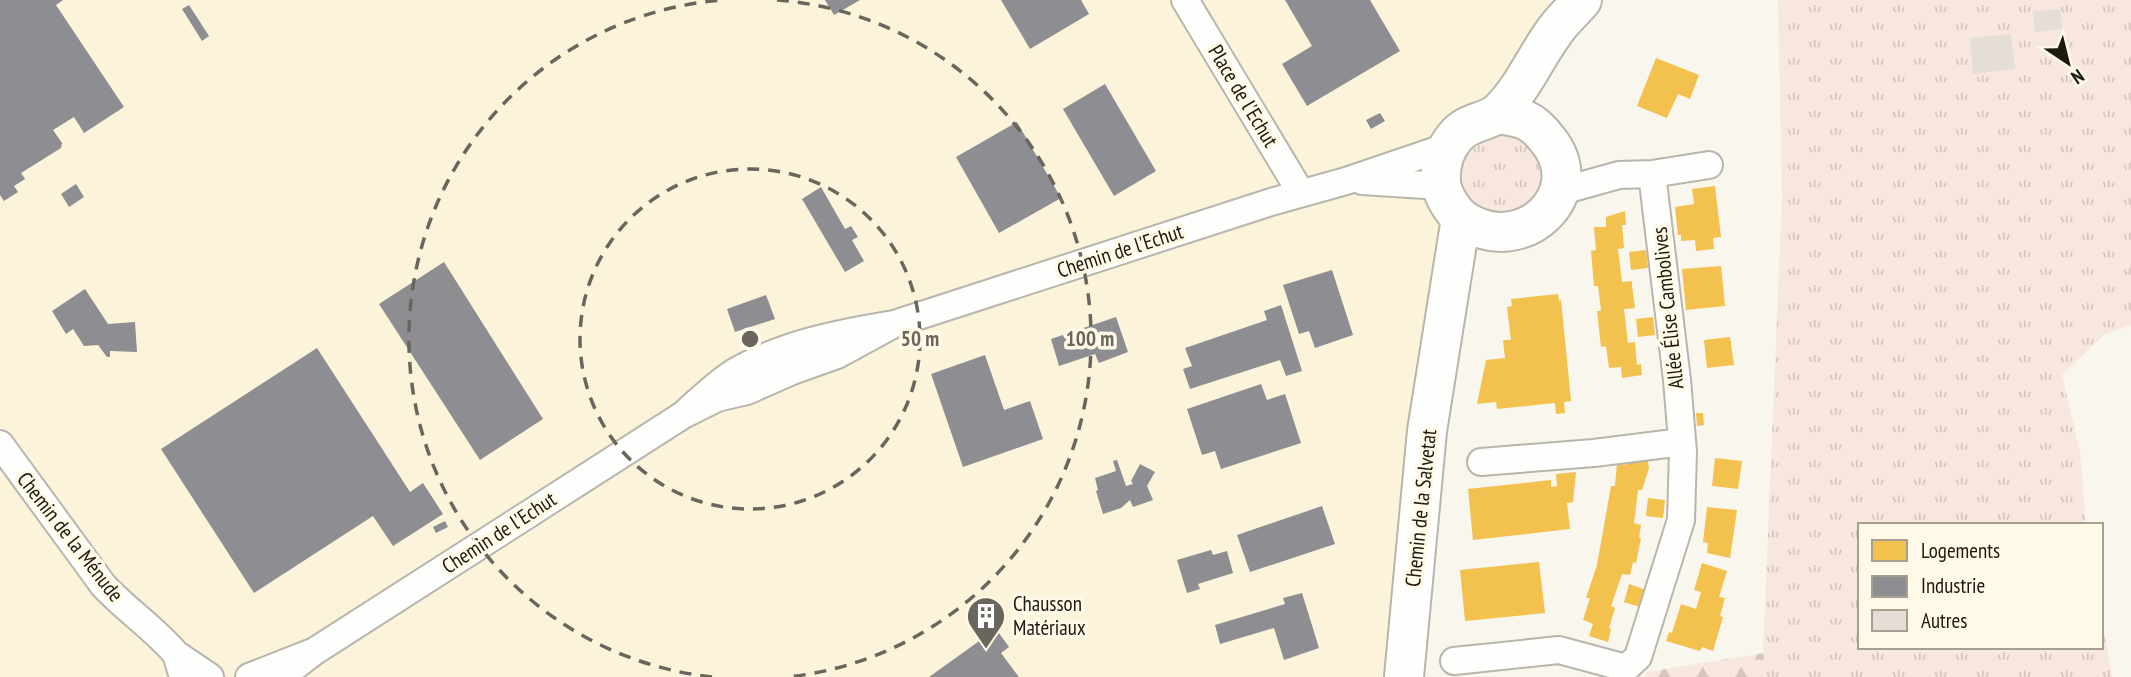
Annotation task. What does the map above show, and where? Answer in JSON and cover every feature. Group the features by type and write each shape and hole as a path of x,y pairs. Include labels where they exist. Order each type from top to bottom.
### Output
{"main road":[{"path":"1582,1 1541,110 1554,162 1554,205 1525,228 1502,234 1476,228 1461,218 1441,186 1440,167 1449,146 1462,129 1497,114 1513,97 1555,30 1582,1"},
{"path":"1497,114 1532,124 1554,162"},
{"name":"Chemin de la Salvetat","path":"1404,677 1426,442 1461,218"},
{"name":"Chemin de la Salvetat","path":"1440,340 1480,263 1502,234"}],"street":[{"name":"Place de l'Echut","path":"1185,0 1301,193"},
{"name":"Chemin de l'Echut","path":"281,677 315,651 683,415 712,388 735,372 832,334 894,324 1449,146"},
{"path":"1554,162 1619,175 1652,174 1709,165"},
{"name":"Allée Élise Cambolives","path":"1454,661 1559,650 1626,668 1638,657 1681,520 1682,442 1677,380 1652,174"},
{"name":"Chemin de l'Echut","path":"1346,181 1441,186"},
{"path":"1481,462 1594,453 1682,442"},
{"name":"Chemin de la Ménude","path":"0,444 115,599 161,636 179,665 210,677"},
{"name":"Chemin de l'Echut","path":"249,677 315,651"}],"shaded area":[{"path":"0,0 1550,0 1449,225 1396,677 0,677"}],"green space":[{"path":"1778,0 2131,0 2131,325 2105,334 2062,375 2080,452 2086,523 1858,523 1858,649 2103,649 2103,625 2112,677 1762,677 1782,197"},
{"path":"1493,132 1523,138 1541,164 1544,177 1535,208 1485,219 1457,191 1458,178 1463,154 1473,144"},
{"path":"1764,653 1762,677 1646,677 1646,672"}],"building: Logements":[{"path":"1656,58 1699,75 1690,99 1678,94 1667,118 1637,106"},
{"path":"1715,186 1721,237 1713,238 1714,249 1696,251 1695,240 1681,241 1681,235 1678,235 1675,207 1694,204 1692,189"},
{"path":"1625,211 1626,225 1622,225 1624,248 1618,249 1622,282 1632,281 1635,308 1624,309 1628,343 1635,342 1637,365 1641,364 1642,375 1622,378 1621,367 1609,368 1606,346 1601,347 1597,311 1601,311 1598,286 1594,286 1591,251 1596,250 1594,227 1606,227 1606,217"},
{"path":"1646,250 1648,268 1631,270 1629,252"},
{"path":"1721,266 1725,306 1686,310 1682,269"},
{"path":"1558,294 1559,301 1561,300 1571,401 1564,402 1565,413 1556,414 1555,403 1497,409 1496,402 1477,404 1486,360 1505,358 1503,340 1511,340 1507,307 1512,306 1511,299"},
{"path":"1653,317 1655,335 1638,337 1636,319"},
{"path":"1730,337 1734,365 1707,368 1704,340"},
{"path":"1696,413 1703,413 1704,425 1697,426"},
{"path":"1646,452 1649,468 1642,490 1638,490 1634,523 1641,525 1636,563 1633,562 1630,575 1622,574 1611,606 1615,608 1608,642 1589,636 1593,624 1583,620 1590,598 1586,598 1597,565 1611,486 1615,486 1617,463 1626,465 1627,454"},
{"path":"1715,458 1742,461 1738,489 1712,486"},
{"path":"1576,472 1573,502 1567,503 1570,529 1473,540 1468,489 1551,480 1551,487 1557,486 1556,474"},
{"path":"1648,498 1665,500 1663,518 1646,516"},
{"path":"1707,507 1737,510 1730,558 1707,553 1708,543 1703,542"},
{"path":"1539,562 1545,613 1465,621 1460,570"},
{"path":"1702,563 1727,571 1719,597 1725,598 1720,616 1723,617 1713,651 1702,647 1700,651 1666,641 1669,632 1672,633 1681,604 1696,609 1701,592 1694,590"},
{"path":"1629,584 1646,590 1640,607 1624,602"}],"building: Industrie":[{"path":"0,0 63,0 56,5 124,107 84,133 74,117 53,130 62,143 61,148 21,173 25,179 14,186 18,192 4,201 0,195"},
{"path":"825,0 860,0 834,15"},
{"path":"1001,0 1081,0 1089,14 1030,49"},
{"path":"1285,0 1370,0 1400,51 1307,106 1282,64 1312,46"},
{"path":"189,5 209,36 202,41 182,9"},
{"path":"1105,84 1156,171 1114,196 1063,109"},
{"path":"1380,113 1385,121 1371,129 1366,120"},
{"path":"1017,122 1061,198 999,233 956,157"},
{"path":"76,184 84,197 69,207 61,194"},
{"path":"821,187 845,229 851,226 858,237 852,240 864,261 845,272 802,199"},
{"path":"444,262 543,419 480,460 379,304"},
{"path":"1332,270 1353,335 1315,348 1309,331 1299,334 1283,285"},
{"path":"85,289 108,324 135,322 137,352 110,351 110,357 107,357 98,345 84,346 73,329 66,334 52,311"},
{"path":"766,295 775,319 735,332 727,309"},
{"path":"1281,305 1302,371 1286,376 1280,360 1190,389 1183,369 1192,366 1185,348 1267,320 1264,311"},
{"path":"1116,317 1128,352 1099,363 1095,354 1059,366 1051,339"},
{"path":"317,348 410,492 423,483 443,514 393,546 373,516 254,593 161,449"},
{"path":"985,355 1004,410 1030,401 1043,439 963,467 931,374"},
{"path":"1261,384 1267,400 1285,394 1301,443 1221,469 1215,451 1202,455 1187,409"},
{"path":"1117,460 1126,486 1133,484 1131,481 1140,464 1155,472 1147,486 1153,500 1133,507 1130,500 1121,508 1103,514 1095,478 1116,471 1113,461"},
{"path":"1322,506 1335,544 1250,572 1237,535"},
{"path":"445,521 448,527 436,533 433,527"},
{"path":"1211,550 1213,555 1227,551 1233,573 1198,584 1200,589 1187,593 1177,560"},
{"path":"1302,593 1319,648 1284,660 1274,628 1220,644 1215,625 1285,604 1283,598"},
{"name":"Chausson Matériaux","path":"996,629 1009,647 1001,653 1019,677 929,677"}],"building: Autres":[{"path":"2060,9 2062,29 2035,32 2033,11"},
{"path":"2011,34 2015,69 1973,74 1970,38"}],"place":[{"name":"Chausson Matériaux","path":"986,650"}]}
